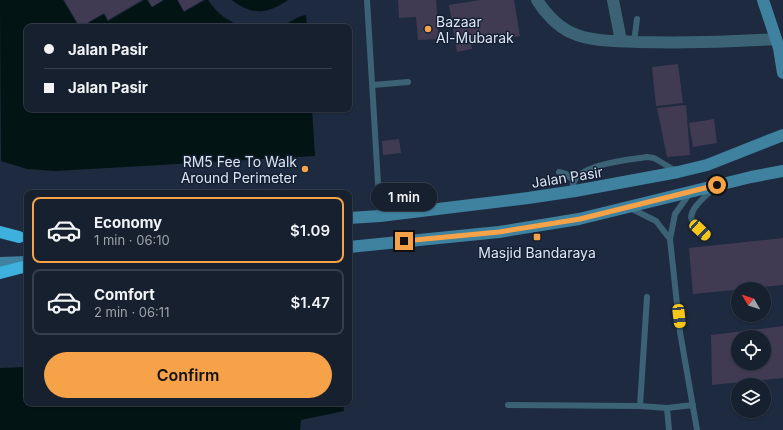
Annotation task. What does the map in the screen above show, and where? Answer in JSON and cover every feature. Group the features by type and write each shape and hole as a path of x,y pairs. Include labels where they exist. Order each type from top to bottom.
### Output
{"highway":[{"path":"0,232 23,238"},
{"path":"0,273 24,267"}],"main road":[{"path":"763,0 779,47 783,73"},
{"name":"Jalan Pasir","path":"352,218 380,216 678,172 708,165 783,136"},
{"path":"352,247 499,232 580,219 717,185 783,171"},
{"path":"0,237 23,238"},
{"path":"0,264 24,262"}],"street":[{"path":"537,0 551,18 562,28 573,34 594,39 634,42 709,43 779,47"},
{"path":"613,0 621,41"}],"lane":[{"path":"367,0 380,216"},
{"path":"634,42 637,19"},
{"path":"373,85 408,82"},
{"path":"559,172 566,174 575,186 581,173 587,169 647,157 661,161 678,172"},
{"path":"707,236 693,223 691,218 692,213 699,202 717,185"},
{"path":"690,192 675,214 670,239 680,332 697,430"},
{"path":"629,207 656,220 670,239"},
{"path":"640,406 647,297"},
{"path":"508,405 640,406 667,408 693,405"},
{"path":"667,408 669,430"}],"shaded area":[{"path":"0,0 63,0 77,24 24,24 24,112 312,112 315,156 55,171 27,169 1,161"},
{"path":"144,0 147,0 152,7 164,0 177,0 184,12 205,0 208,0 223,16 236,24 86,24 104,14 108,21"},
{"path":"232,0 288,0 274,8 253,11 246,9"},
{"path":"306,15 307,24 285,24 296,18"},
{"path":"24,367 24,406 343,406 344,411 301,420 300,430 0,430 0,368"}],"building":[{"path":"64,0 142,0 108,20 104,13 85,24 78,24"},
{"path":"148,0 163,0 152,7"},
{"path":"178,0 203,0 184,11"},
{"name":"Bazaar Al-Mubarak","path":"398,0 436,0 439,39 418,40 416,17 399,18"},
{"path":"480,0 514,0 520,36 471,45 472,49 457,52 449,5"},
{"path":"678,64 683,103 656,106 652,67"},
{"path":"686,105 690,155 667,157 657,108"},
{"path":"714,119 717,143 693,147 689,123"},
{"path":"399,139 401,153 383,155 382,141"},
{"path":"783,238 783,285 771,286 771,282 731,282 731,290 693,294 689,248"},
{"path":"783,326 783,378 731,378 731,383 712,385 711,335 731,332 731,370 771,370 771,330 751,330"}],"place":[{"name":"Bazaar Al-Mubarak","path":"428,29"},
{"name":"RM5 Fee To Walk Around Perimeter","path":"305,169"},
{"name":"Masjid Bandaraya","path":"537,237"}],"route":[{"path":"404,241 499,232 580,219 717,185"}]}
